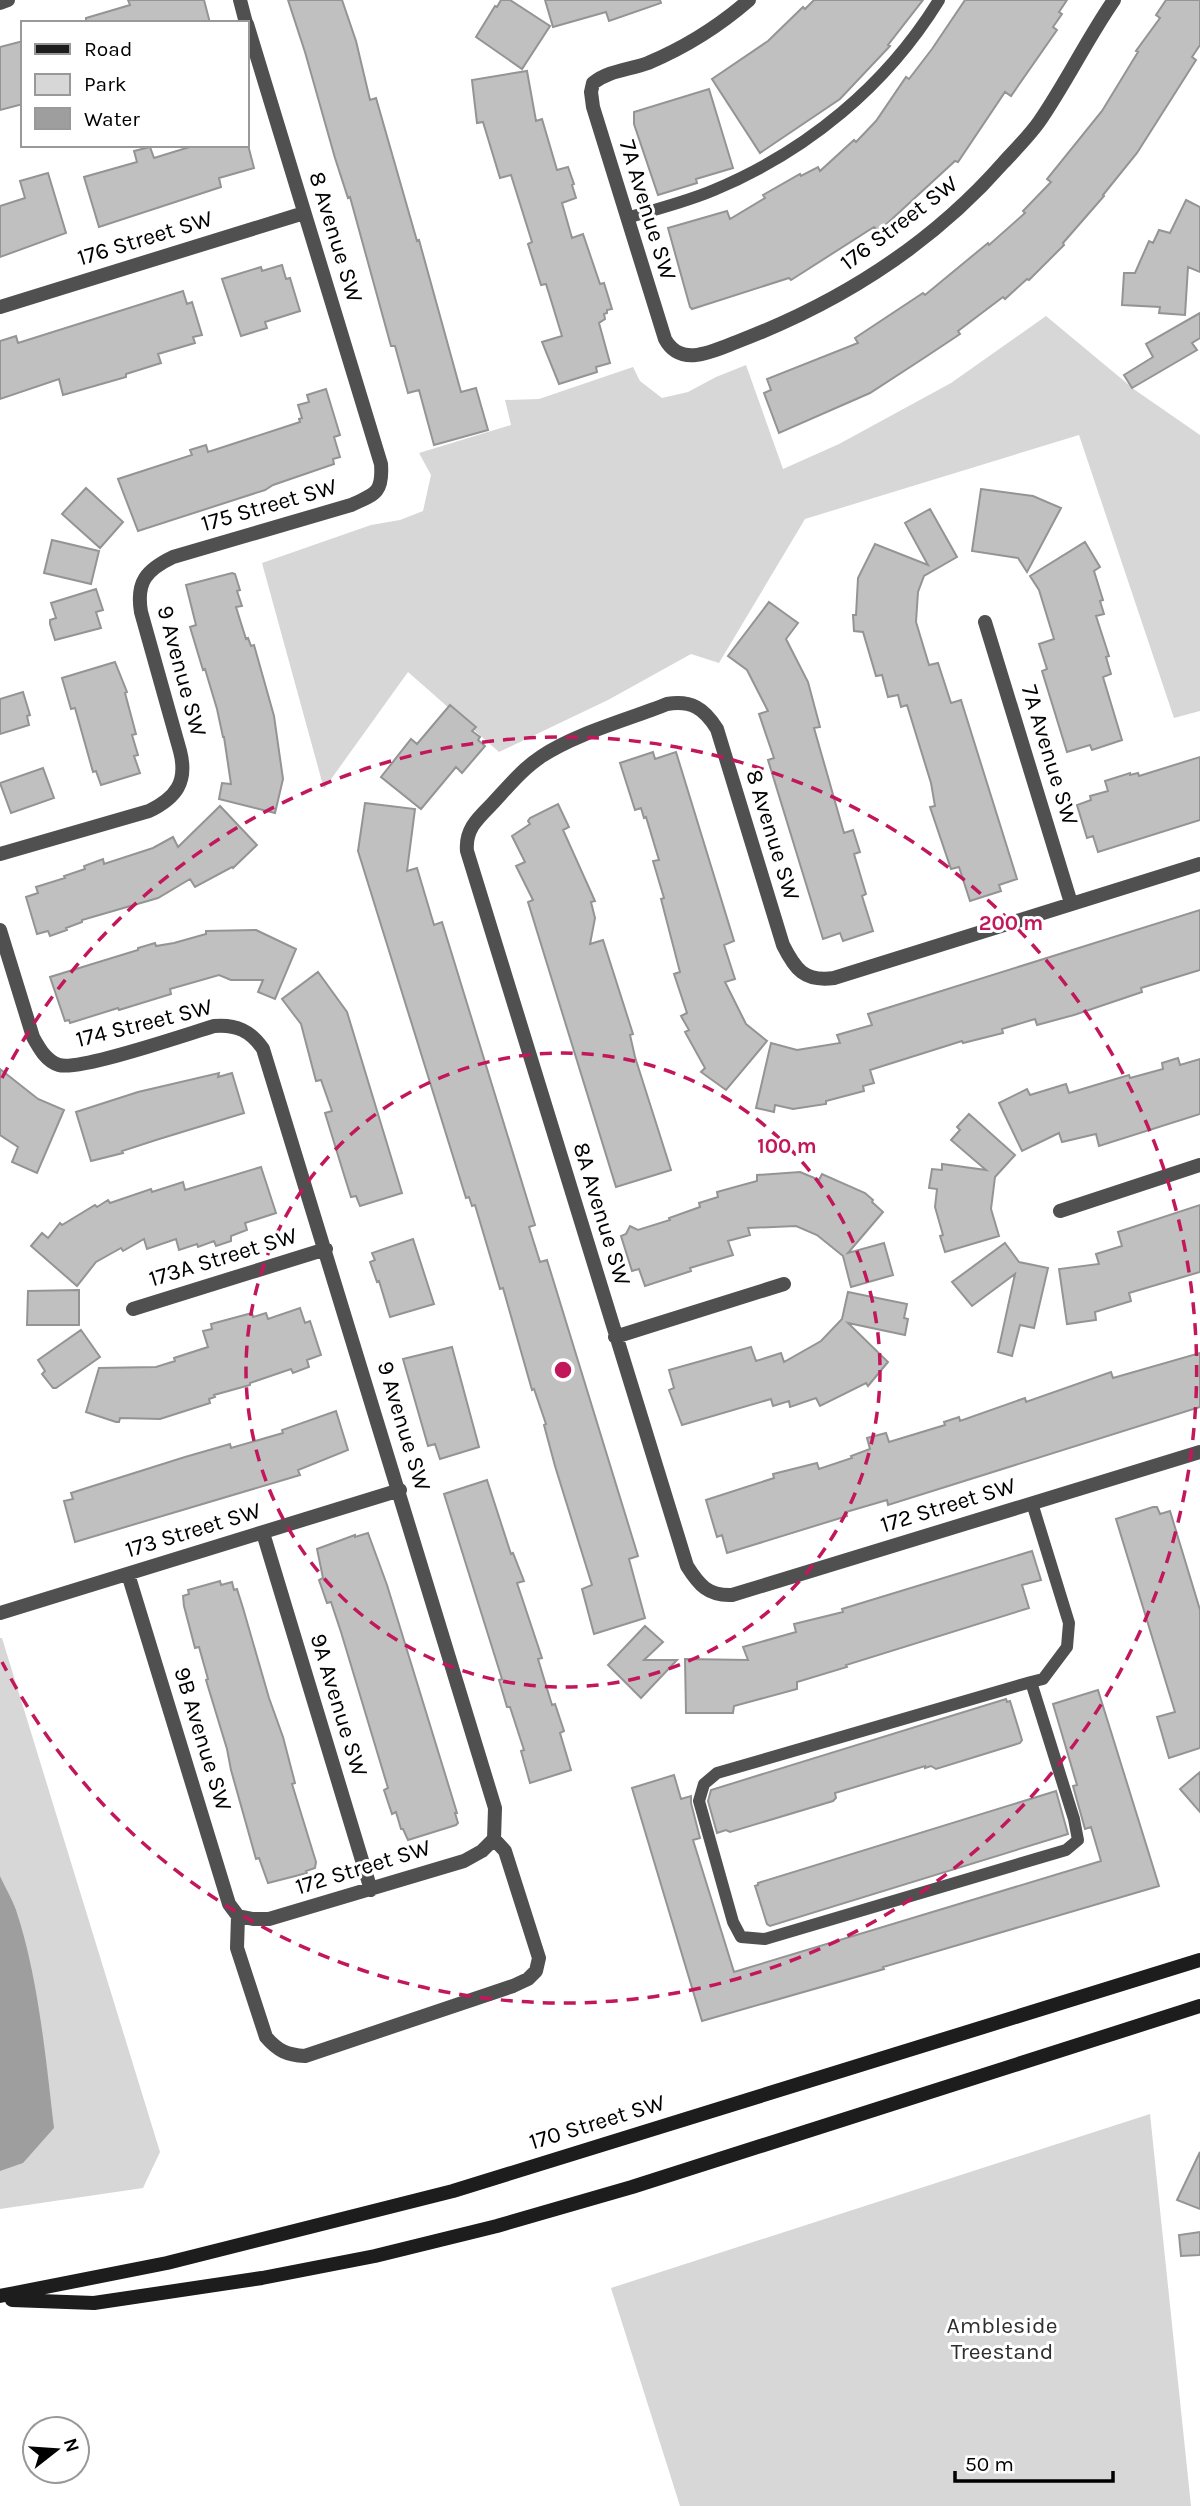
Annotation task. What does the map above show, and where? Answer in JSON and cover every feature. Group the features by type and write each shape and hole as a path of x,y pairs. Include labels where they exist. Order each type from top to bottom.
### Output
{"main road":[{"name":"170 Street SW","path":"0,2298 167,2263 453,2190 1200,1960"},
{"name":"170 Street SW","path":"0,2298 94,2304 262,2278 375,2256 497,2226 632,2188 1200,2006"}],"street":[{"path":"0,2 8,0"},
{"name":"8 Avenue SW","path":"240,0 246,21"},
{"name":"7A Avenue SW","path":"670,349 593,107 593,83 612,72 643,65 676,52 723,23 749,0"},
{"name":"176 Street SW","path":"670,349 684,356 714,350 804,314 854,287 936,229 981,189 1037,124 1114,0"},
{"name":"8 Avenue SW","path":"248,26 381,464"},
{"name":"176 Street SW","path":"0,307 304,213"},
{"name":"175 Street SW","path":"148,573 173,557 367,498 383,481 381,464"},
{"name":"9 Avenue SW","path":"0,855 149,811 164,804 181,782 184,767 138,596 140,586 148,573"},
{"name":"7A Avenue SW","path":"985,622 1071,903"},
{"name":"8A Avenue SW","path":"701,708 689,703 667,704 567,743 541,757 477,819 469,830 466,842 687,1566 697,1582 709,1592"},
{"name":"8 Avenue SW","path":"701,708 717,729 783,945 804,974 821,980 834,978 1071,903"},
{"path":"1071,903 1200,864"},
{"name":"174 Street SW","path":"0,930 33,1037 40,1050 59,1065 84,1064 214,1026 238,1027 250,1033"},
{"name":"9 Avenue SW","path":"250,1033 258,1041 268,1061 400,1490 495,1808 494,1839"},
{"path":"1060,1211 1200,1165"},
{"name":"173A Street SW","path":"133,1309 326,1249"},
{"path":"615,1336 784,1284"},
{"name":"172 Street SW","path":"709,1592 732,1595 1200,1452"},
{"name":"173 Street SW","path":"0,1613 400,1490"},
{"name":"9A Avenue SW","path":"263,1533 371,1890"},
{"name":"9B Avenue SW","path":"128,1574 229,1904 238,1916"},
{"path":"238,1916 237,1948 266,2037 275,2048 289,2055 305,2056 513,1986 528,1979 536,1971 539,1958 534,1940 505,1851 494,1839"},
{"name":"172 Street SW","path":"238,1916 269,1919 371,1890 464,1861 482,1851 494,1839"}],"lane":[{"path":"627,218 712,191 805,143 887,70 920,31 939,0"},
{"path":"1031,1682 1074,1819 1078,1839 1066,1850 765,1939 741,1937 733,1922 699,1801 704,1784 717,1773 1031,1682 1043,1679 1067,1647 1069,1623 1032,1503"}],"green space":[{"path":"1046,316 1135,390 1200,435 1200,711 1174,718 1079,435 805,519 719,663 691,654 608,700 499,752 408,672 324,789 262,563 371,525 400,520 423,511 431,475 419,453 511,425 505,400 539,399 633,367 640,381 662,398 688,392 746,365 783,469 839,444 951,383"},
{"path":"0,1638 160,2152 143,2188 0,2209"},
{"name":"Ambleside Treestand","path":"1150,2114 1191,2506 680,2506 611,2288"}],"water":[{"path":"0,1876 16,1910 30,1962 54,2128 23,2163 0,2171"}],"building":[{"path":"128,0 204,0 209,21 86,21 86,18 130,5"},
{"path":"288,0 342,0 356,41 370,100 376,98 461,392 476,388 488,430 434,445 419,390 408,393 395,346 391,346 350,197 348,198 335,158"},
{"path":"501,0 510,0 550,26 522,69 476,37"},
{"path":"545,0 660,0 661,3 609,21 606,12 553,27"},
{"path":"814,0 923,0 888,45 890,46 840,99 760,153 712,79 768,41"},
{"path":"965,0 1067,0 1053,27 1057,30 1011,96 1005,92 958,162 955,161 879,231 874,227 791,280 789,278 692,309 668,228 727,211 730,219 765,198 763,195 800,174 801,176 818,167 820,171 854,140 856,142 876,121 906,77 909,79 932,49"},
{"path":"1166,0 1200,0 1200,45 1192,57 1196,60 1137,153 1064,245 1029,280 927,356 870,393 779,433 764,393 771,390 767,379 858,343 855,338 923,293 925,295 1025,213 1023,211 1051,182 1047,179 1102,111 1138,52 1136,51 1160,18 1156,15"},
{"path":"21,42 21,105 0,110 0,47"},
{"path":"527,71 536,121 542,119 557,170 568,167 574,184 572,185 576,198 562,203 572,238 583,234 600,284 604,283 612,309 607,310 605,319 599,323 610,363 596,367 597,372 559,384 542,342 562,336 546,284 541,285 528,244 532,242 511,175 500,178 483,122 477,123 472,80"},
{"path":"709,89 733,168 696,179 697,183 658,195 634,124 634,112"},
{"path":"248,145 254,168 219,178 221,187 99,227 84,177 137,162 134,151 150,147 154,158 190,147"},
{"path":"48,173 66,233 0,257 0,206 25,198 20,181"},
{"path":"1186,200 1200,207 1200,272 1188,267 1185,315 1159,313 1160,307 1122,305 1124,273 1135,273 1149,241 1153,243 1159,230 1170,233"},
{"path":"282,265 286,279 290,278 300,311 265,322 267,328 241,336 222,279 261,267 262,271"},
{"path":"183,291 187,304 192,302 202,335 193,337 195,343 158,354 161,363 126,374 126,377 63,395 59,379 0,399 0,341 16,336 18,343"},
{"path":"1200,313 1200,338 1192,343 1197,350 1132,388 1124,375 1153,357 1146,344"},
{"path":"326,389 340,435 334,437 340,457 333,459 334,464 265,490 138,531 118,479 192,455 190,450 206,445 208,452 300,422 299,419 302,418 298,405 309,402 307,395"},
{"path":"86,488 123,522 100,548 62,514"},
{"path":"981,489 1033,496 1061,508 1027,572 1018,558 972,551"},
{"path":"930,509 957,557 924,576 918,592 916,622 929,665 938,663 951,703 961,700 1017,879 999,885 1001,891 970,901 959,867 951,869 930,807 935,806 931,783 907,705 901,707 898,695 888,697 882,675 876,676 863,632 854,631 853,615 856,615 858,578 875,544 928,565 905,523"},
{"path":"52,540 99,551 91,584 44,573"},
{"path":"1085,542 1100,567 1094,571 1103,600 1100,601 1104,614 1096,616 1109,656 1106,657 1111,674 1103,677 1122,740 1092,750 1090,745 1067,752 1042,671 1047,669 1039,644 1054,639 1039,590 1030,576"},
{"path":"235,574 240,590 237,591 242,606 236,607 246,639 248,638 251,646 254,645 274,716 283,779 275,813 219,799 222,783 231,784 224,737 190,627 196,625 186,585"},
{"path":"96,589 103,610 96,612 101,628 55,640 50,620 56,618 51,603"},
{"path":"769,602 798,623 786,639 808,682 820,727 814,728 844,833 853,830 860,852 854,854 866,894 862,896 873,931 843,941 840,933 823,939 768,760 774,758 759,714 768,711 747,670 728,656"},
{"path":"115,662 127,692 125,693 136,734 132,735 138,755 134,756 140,773 101,785 96,771 93,772 75,708 71,709 62,678"},
{"path":"23,692 30,715 27,716 29,725 0,734 0,699"},
{"path":"450,705 476,727 472,731 480,737 478,740 485,746 462,773 456,767 421,809 381,777 411,739 417,744"},
{"path":"653,752 655,759 676,752 734,941 724,945 735,979 725,982 746,1024 767,1041 726,1090 701,1072 705,1068 685,1032 689,1030 681,1016 687,1013 674,974 680,972 653,861 659,860 646,817 644,818 641,808 635,810 620,763"},
{"path":"1200,757 1200,820 1098,852 1093,836 1087,838 1077,805 1091,800 1090,796 1108,791 1105,781 1130,773 1138,773 1139,776"},
{"path":"43,768 54,798 11,813 0,783"},
{"path":"365,803 415,809 407,871 417,868 434,925 442,922 535,1225 529,1227 540,1262 547,1260 638,1556 629,1559 645,1618 594,1634 582,1589 592,1585 555,1466 544,1425 546,1424 534,1389 532,1390 503,1288 500,1289 475,1205 472,1206 469,1197 466,1198 358,851"},
{"path":"558,804 569,827 563,830 595,901 591,902 595,918 590,944 603,940 633,1034 630,1035 635,1057 671,1170 616,1187 528,902 533,900 516,866 525,862 512,836 530,824 530,818"},
{"path":"220,806 257,845 233,868 195,887 190,879 158,898 82,920 66,928 67,930 50,936 48,931 37,934 26,897 38,893 36,887 65,878 64,876 103,859 104,864 153,848 173,837 178,847"},
{"path":"1200,910 1200,970 1141,988 1142,992 1074,1015 1037,1025 1035,1019 1002,1029 1003,1033 963,1043 962,1041 870,1070 874,1083 863,1086 864,1091 826,1101 826,1104 793,1109 775,1105 774,1112 756,1108 771,1043 797,1050 840,1043 837,1035 872,1025 868,1014"},
{"path":"256,930 296,949 275,999 258,992 263,980 231,980 219,975 170,989 171,994 119,1010 118,1008 70,1023 69,1020 65,1021 50,977 138,948 155,943 156,946 174,943 206,934 206,931"},
{"path":"318,972 347,1012 402,1193 360,1206 356,1196 351,1197 325,1113 332,1111 321,1080 316,1081 301,1024 282,999"},
{"path":"1178,1058 1180,1065 1200,1059 1200,1114 1099,1146 1096,1134 1062,1142 1059,1133 1022,1151 999,1103 1027,1089 1030,1095 1066,1084 1069,1093 1129,1075 1130,1078 1163,1069 1162,1063"},
{"path":"0,1069 38,1099 64,1110 37,1173 12,1162 18,1147 0,1135"},
{"path":"219,1073 218,1077 232,1073 244,1113 91,1161 76,1112 138,1092"},
{"path":"969,1114 1015,1155 995,1177 991,1209 999,1236 945,1252 935,1207 937,1189 929,1188 932,1169 942,1170 942,1164 986,1170 951,1140 960,1130 957,1127"},
{"path":"261,1167 276,1213 245,1223 247,1230 231,1236 231,1241 216,1246 214,1241 179,1250 176,1239 147,1249 144,1239 96,1262 77,1286 31,1246 42,1233 48,1238 60,1223 62,1225 108,1200 110,1203 151,1189 152,1192 183,1182 185,1190"},
{"path":"800,1172 819,1180 822,1174 865,1193 873,1200 883,1212 848,1253 884,1243 893,1275 851,1287 843,1256 817,1235 796,1226 748,1228 750,1235 728,1241 733,1255 645,1286 639,1269 632,1271 621,1236 626,1234 630,1226 638,1230 670,1220 669,1218 700,1207 699,1203 718,1197 717,1192 757,1181 757,1175"},
{"path":"1200,1205 1200,1272 1129,1293 1131,1301 1095,1312 1096,1320 1067,1324 1059,1269 1099,1264 1096,1254 1122,1246 1118,1232"},
{"path":"413,1239 434,1304 390,1317 370,1262 375,1260 372,1253"},
{"path":"1005,1243 1019,1262 1048,1268 1034,1328 1020,1325 1012,1356 998,1352 1015,1274 972,1306 952,1282"},
{"path":"79,1290 79,1325 27,1325 28,1291"},
{"path":"848,1292 907,1304 905,1335 848,1323 888,1362 868,1386 866,1383 820,1406 816,1398 790,1407 789,1401 773,1406 771,1399 682,1425 669,1390 674,1388 669,1370 751,1347 756,1361 781,1353 784,1362 821,1341 842,1319"},
{"path":"300,1308 305,1323 310,1321 321,1355 307,1360 309,1367 293,1373 291,1369 214,1395 215,1397 209,1399 210,1403 160,1419 120,1418 119,1422 116,1422 86,1412 99,1368 156,1367 208,1347 203,1331 212,1329 211,1324 252,1313 253,1317 266,1313 268,1319"},
{"path":"81,1330 100,1357 53,1388 42,1374 45,1371 38,1360"},
{"path":"452,1347 479,1447 440,1459 435,1444 428,1446 403,1359"},
{"path":"1200,1353 1200,1407 888,1505 887,1500 846,1512 847,1516 727,1553 722,1535 717,1537 706,1500 774,1478 773,1474 817,1463 819,1469 852,1458 851,1456 870,1449 867,1438 886,1433 889,1442 945,1425 944,1422 959,1417 960,1421 1025,1398 1026,1402 1111,1372 1113,1378"},
{"path":"336,1411 348,1450 298,1470 300,1475 75,1542 64,1501 73,1499 71,1493 230,1444 231,1448 283,1433 282,1430"},
{"path":"487,1480 511,1554 513,1553 524,1581 517,1583 542,1658 538,1659 552,1705 555,1704 564,1731 560,1733 571,1770 530,1783 521,1751 524,1750 510,1707 507,1707 499,1680 502,1679 444,1494"},
{"path":"1157,1507 1160,1514 1170,1511 1200,1610 1200,1748 1169,1758 1157,1717 1175,1712 1116,1519"},
{"path":"368,1533 387,1585 457,1813 456,1825 408,1840 401,1829 396,1812 392,1814 384,1790 388,1788 341,1632 331,1602 327,1603 319,1580 323,1578 317,1549"},
{"path":"1032,1551 1041,1580 1022,1585 1029,1608 797,1682 797,1689 734,1706 733,1713 686,1713 685,1659 748,1660 743,1647 796,1632 794,1624 843,1612 842,1609"},
{"path":"220,1581 221,1585 232,1582 234,1590 237,1589 283,1737 295,1783 292,1784 316,1862 315,1868 306,1871 307,1873 268,1883 259,1858 256,1859 199,1647 195,1648 184,1606 183,1596 189,1594 188,1590"},
{"path":"645,1626 663,1642 644,1660 677,1660 641,1698 608,1665"},
{"path":"1098,1690 1159,1886 702,2021 632,1788 674,1775 681,1799 691,1796 700,1838 693,1840 734,1972 1101,1861 1091,1827 1085,1829 1073,1786 1077,1785 1053,1704"},
{"path":"1006,1699 1007,1702 1010,1701 1022,1740 1020,1743 936,1769 925,1766 835,1793 836,1798 833,1801 730,1832 726,1830 717,1833 708,1801 711,1790"},
{"path":"1200,1772 1200,1812 1180,1789"},
{"path":"1056,1791 1068,1834 770,1926 767,1924 755,1886 758,1883"},
{"path":"1200,2152 1200,2209 1177,2200"},
{"path":"1200,2232 1200,2255 1181,2256 1179,2235"}]}
